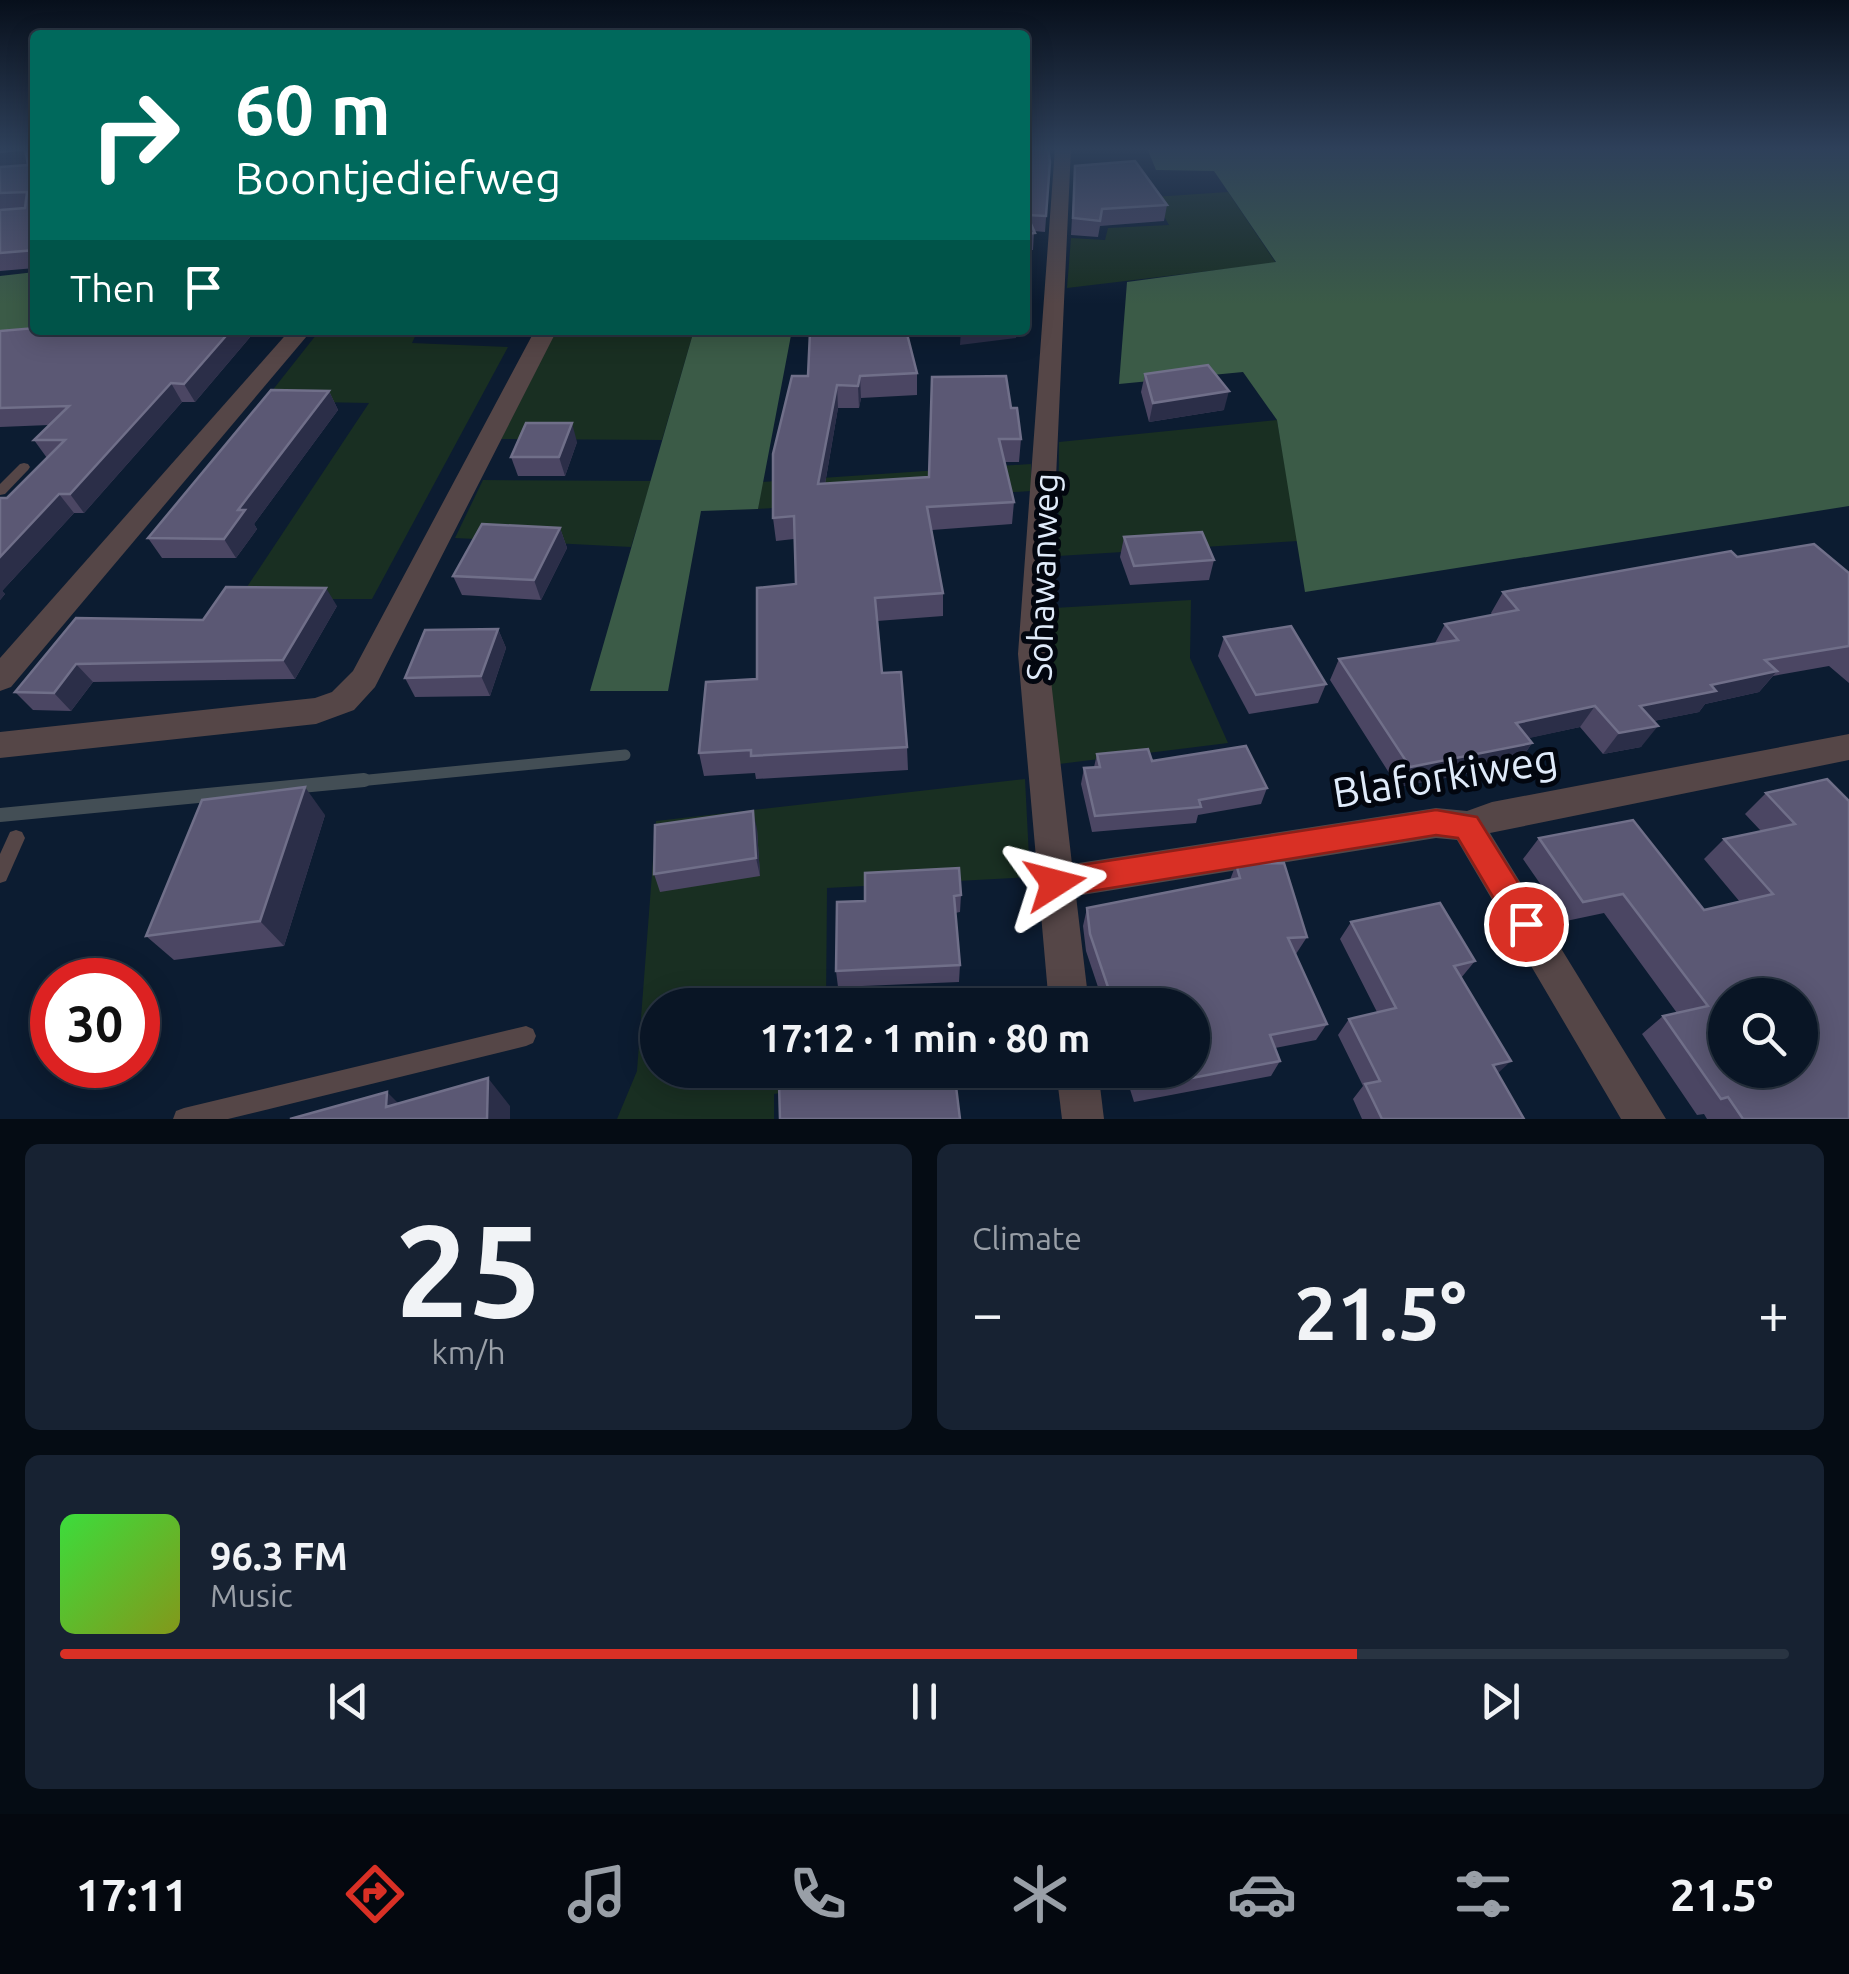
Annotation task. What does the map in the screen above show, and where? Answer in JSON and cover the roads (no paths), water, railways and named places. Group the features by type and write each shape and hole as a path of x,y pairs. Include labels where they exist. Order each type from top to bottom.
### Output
{"street":[{"name":"Sohawanweg","path":"1060,200 1033,654 1067,988"},
{"path":"0,679 298,335"},
{"path":"0,745 316,710 342,701 364,679 543,335"},
{"name":"Blaforkiweg","path":"1055,883 1436,823 1467,826 1849,748"},
{"path":"1467,826 1645,1119"},
{"path":"1079,1088 1083,1119"}],"lane":[{"path":"0,490 24,467"},
{"path":"0,875 16,838"},
{"path":"184,1119 526,1036"}],"waterway":[{"path":"338,783 625,755"},
{"path":"0,815 364,780"}]}
